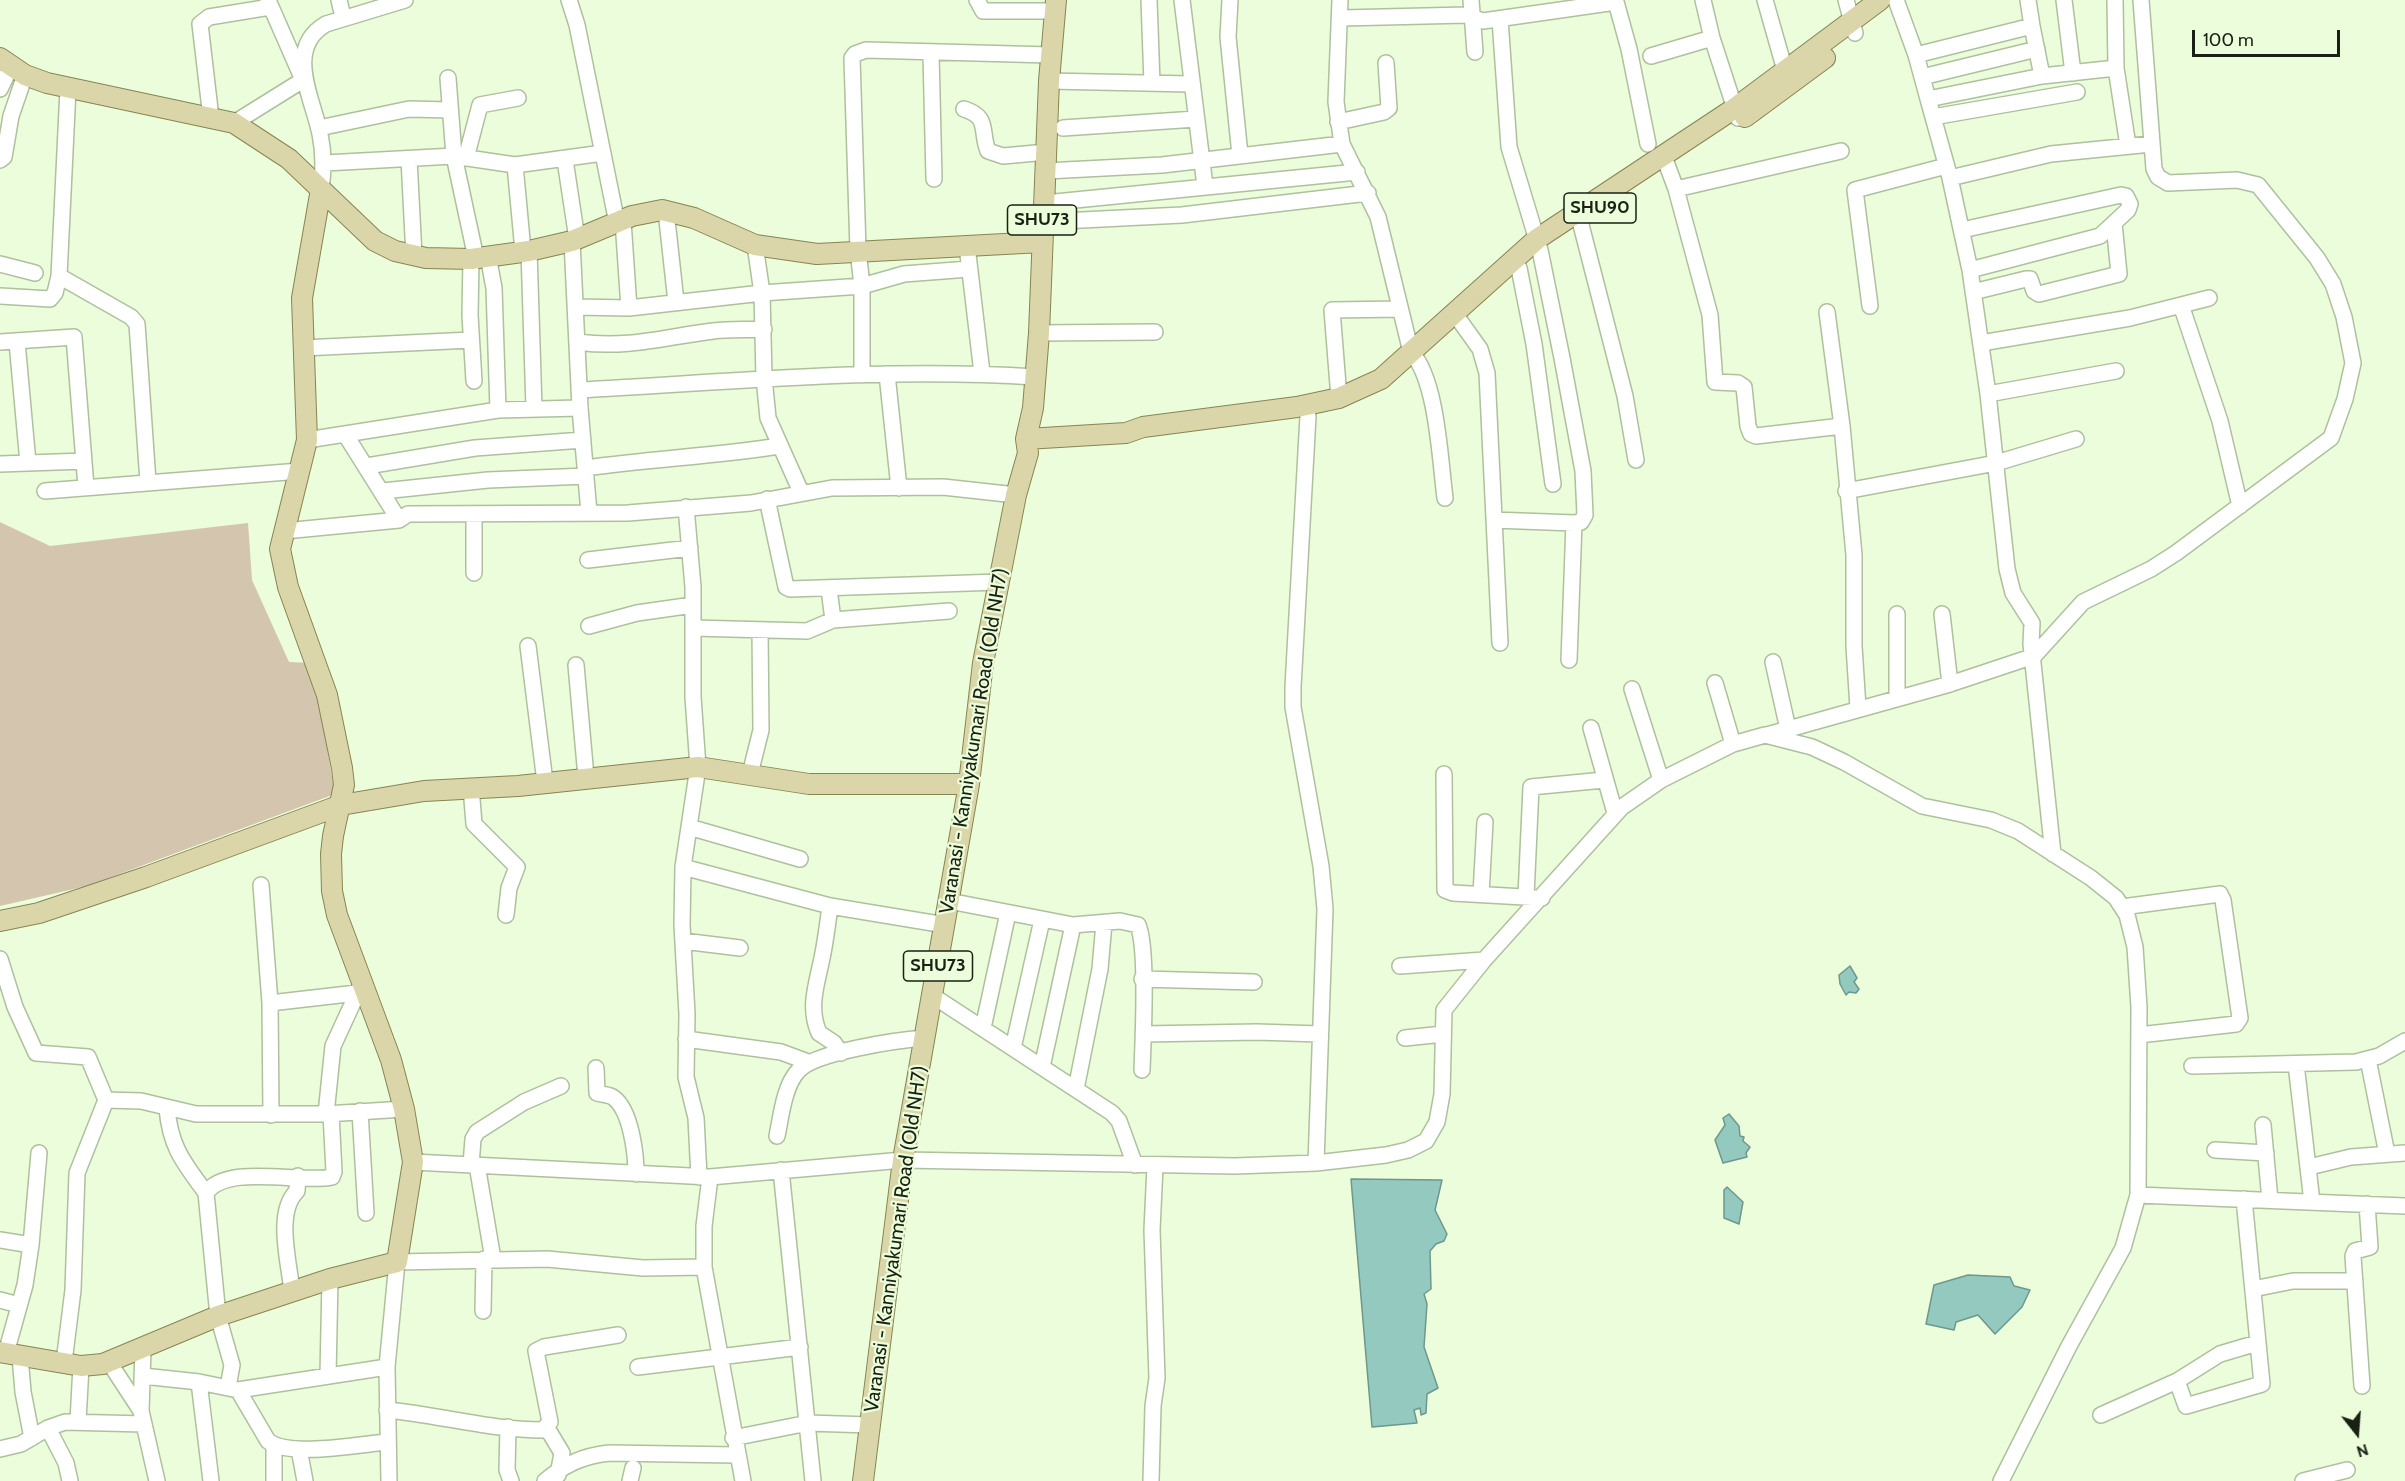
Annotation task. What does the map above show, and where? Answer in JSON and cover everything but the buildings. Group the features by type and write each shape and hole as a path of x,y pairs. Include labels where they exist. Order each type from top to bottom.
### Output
{"main road":[{"name":"SHU90","path":"1030,444 1058,438 1126,433 1144,440 1308,416 1340,410 1368,399 1519,268 1538,244 1580,221 1659,154 1737,114 1787,80 1892,0"},
{"name":"Varanasi - Kanniyakumari Road (Old NH7)","path":"863,1481 903,1160 969,784 983,663 1016,495 1030,444 1035,377 1045,333 1042,242 1048,212 1053,81 1050,56 1059,4"},
{"path":"1053,81 1059,4"},
{"path":"12,66 68,88 234,123 272,147 321,189 375,241 414,256 478,257 526,251 575,241 647,212 666,211 694,218 755,244 817,254 858,250 1042,242"},
{"path":"1126,433 1143,427 1297,407 1339,398 1381,379 1415,356 1538,244 1659,154"},
{"path":"9,1354 73,1364 109,1362 218,1316 330,1279 397,1262 413,1162 404,1109 392,1060 359,988 337,915 332,891 333,836 344,785 321,674 288,587 280,559 284,531 307,440 302,298 321,189"},
{"path":"1030,444 1040,414 1048,212"},
{"path":"1040,414 1049,433 1058,438"},
{"path":"0,921 39,913 125,884 341,806 423,791 698,767 808,784 969,784"}],"street":[{"path":"339,0 343,17"},
{"path":"234,123 303,80 309,39 316,29 378,4 405,0"},
{"path":"569,0 577,25 603,153 620,222 629,308"},
{"path":"977,0 983,11 1059,4"},
{"path":"1149,0 1152,83"},
{"path":"1182,0 1205,186"},
{"path":"1230,0 1228,37 1240,155"},
{"path":"1341,0 1342,18 1337,80 1338,122 1342,144 1368,194 1386,242 1400,309 1415,356 1428,380 1445,498"},
{"path":"1471,0 1475,52"},
{"path":"1703,0 1712,38 1737,114"},
{"path":"1765,0 1787,80"},
{"path":"1846,0 1853,28"},
{"path":"1892,0 1916,55 1948,172 1970,270 1988,394 2009,582 2032,623 2054,854"},
{"path":"2028,0 2042,76"},
{"path":"2064,0 2073,73"},
{"path":"2115,0 2116,68 2128,146"},
{"path":"413,1162 705,1177 903,1160 1155,1166 1316,1162 1386,1155 1408,1150 1426,1141 1437,1122 1442,1094 1444,1010 1484,960 1542,898 1615,813 1660,780 1732,744 1833,719 1858,708 1950,684 2034,656 2083,602 2151,569 2331,438 2345,399 2353,363 2344,317 2333,284 2317,258 2258,185 2237,180 2165,182 2154,169 2140,0"},
{"path":"1342,18 1460,15 1483,21 1615,1 1659,154 1676,189 1710,315 1713,379 1718,383 1738,383 1744,387 1748,426 1751,434 1756,436 1842,426"},
{"path":"211,118 200,24 209,17 269,4 303,80 319,128 325,163 321,189"},
{"path":"1494,520 1574,523 1584,519 1583,471 1538,244 1509,147 1500,19"},
{"path":"1916,55 2032,26"},
{"path":"1652,56 1712,38"},
{"path":"1922,77 2037,49"},
{"path":"862,375 862,286 858,250 852,58 855,54 866,50 931,54 1050,56"},
{"path":"931,54 934,179"},
{"path":"1338,122 1383,112 1389,108 1386,63"},
{"path":"0,88 12,66"},
{"path":"0,160 4,157 13,107 12,66"},
{"path":"1928,99 2042,76 2116,68"},
{"path":"448,78 450,110 478,257 471,340 474,381"},
{"path":"1053,81 1191,84"},
{"path":"0,296 50,299 55,293 59,276 68,88"},
{"path":"1933,117 2077,92"},
{"path":"460,157 480,105 518,98"},
{"path":"964,109 975,113 980,118 988,151 1049,165 1201,160 1342,144"},
{"path":"319,128 392,111 450,110"},
{"path":"1063,128 1196,119"},
{"path":"1870,306 1856,190 2051,154 2151,144"},
{"path":"1676,189 1841,151"},
{"path":"325,163 460,157 515,165 565,160 603,153"},
{"path":"409,159 414,256"},
{"path":"565,160 575,241 579,408 590,513"},
{"path":"515,165 526,251 534,408"},
{"path":"1048,212 1205,186 1358,172"},
{"path":"1048,212 1182,215 1368,194"},
{"path":"1962,230 2124,195 2130,206 2100,236 1970,270"},
{"path":"666,211 676,302"},
{"path":"1580,221 1625,396 1636,460"},
{"path":"1973,292 2030,279 2034,291 2039,294 2119,274 2114,223"},
{"path":"755,244 762,293 764,378 768,418 801,492"},
{"path":"967,246 982,373"},
{"path":"478,257 494,288 498,410"},
{"path":"0,264 35,273"},
{"path":"1519,268 1534,344 1553,484"},
{"path":"577,308 629,308 762,293 862,286 904,274 969,269"},
{"path":"59,276 131,317 137,324 148,482"},
{"path":"1981,343 2130,318 2209,298"},
{"path":"2181,305 2220,421 2240,506"},
{"path":"1339,398 1332,310 1400,309"},
{"path":"1827,312 1842,426 1846,491 1854,555 1854,646 1858,708"},
{"path":"1460,321 1480,349 1485,365 1500,643"},
{"path":"578,342 606,346 642,344 713,331 764,329"},
{"path":"1045,333 1155,332"},
{"path":"0,342 74,337 86,487"},
{"path":"303,348 471,340"},
{"path":"17,342 28,463"},
{"path":"1988,394 2116,371"},
{"path":"580,390 764,378 887,374 982,373 1035,377"},
{"path":"887,374 899,488"},
{"path":"307,440 498,410 579,408"},
{"path":"1308,416 1293,707 1321,866 1325,909 1316,1162"},
{"path":"345,434 383,491 399,520"},
{"path":"1846,491 1996,464 2076,439"},
{"path":"367,466 475,448 583,440"},
{"path":"383,491 586,472 680,456 723,455 780,446"},
{"path":"0,464 84,460"},
{"path":"45,491 300,471"},
{"path":"284,531 399,520 408,514 590,513 751,503 832,488 943,488 1016,495"},
{"path":"767,499 786,587 797,590 907,583 999,582"},
{"path":"687,507 693,606 693,697 698,767 683,867 683,941 687,1014 686,1077 696,1118 705,1177 704,1266 736,1455 743,1481"},
{"path":"474,514 474,573"},
{"path":"1569,660 1574,523"},
{"path":"588,560 690,548"},
{"path":"829,589 833,620"},
{"path":"589,626 637,613 693,606"},
{"path":"693,628 807,630 833,620 949,611"},
{"path":"1897,614 1897,698"},
{"path":"1942,614 1950,684"},
{"path":"750,774 761,730 760,630"},
{"path":"528,646 545,782"},
{"path":"1773,662 1788,729"},
{"path":"576,665 586,777"},
{"path":"1715,683 1732,744"},
{"path":"1632,689 1660,780"},
{"path":"1592,728 1604,780 1615,813"},
{"path":"1765,735 1812,747 1844,762 1922,806 1991,820 2018,831 2116,898 2132,930 2135,947 2139,1035 2138,1195 2123,1248 2069,1346 2001,1481"},
{"path":"1443,774 1445,890 1542,898"},
{"path":"1526,896 1531,787 1604,780"},
{"path":"471,787 474,824 517,867 509,888 506,915"},
{"path":"1481,894 1485,822"},
{"path":"689,827 800,859"},
{"path":"683,867 830,906 945,925"},
{"path":"261,885 270,1003 272,1115"},
{"path":"2122,907 2220,894 2223,900 2240,1018 2236,1024 2139,1035"},
{"path":"949,901 1042,921 1073,925 1120,921 1138,925 1141,933 1143,979 1142,1070"},
{"path":"830,906 813,998 813,1013 819,1033 834,1043 842,1053"},
{"path":"983,1028 1008,913"},
{"path":"1013,1048 1042,921"},
{"path":"1076,1089 1100,969 1104,923"},
{"path":"1042,1067 1073,925"},
{"path":"683,941 740,948"},
{"path":"0,959 15,1007 36,1053 88,1056 106,1100 76,1173 73,1364 78,1421"},
{"path":"1400,966 1484,960"},
{"path":"1143,979 1254,982"},
{"path":"270,1003 359,988"},
{"path":"206,1193 218,1182 298,1176 329,1178 334,1175 328,1114 333,1046 359,988"},
{"path":"933,996 1112,1113 1119,1121 1136,1165"},
{"path":"1143,1034 1257,1032 1320,1034"},
{"path":"1405,1038 1443,1034"},
{"path":"777,1136 790,1086 796,1072 808,1062 893,1040 925,1038"},
{"path":"686,1039 772,1050 808,1062"},
{"path":"2192,1066 2296,1064 2368,1059 2405,1041"},
{"path":"2368,1059 2387,1154"},
{"path":"2296,1064 2312,1202"},
{"path":"596,1068 597,1093 615,1099 625,1112 636,1151 636,1174"},
{"path":"483,1311 489,1259 474,1165 473,1139 477,1132 524,1102 561,1086"},
{"path":"106,1100 141,1101 196,1114 328,1114 404,1109"},
{"path":"167,1108 169,1131 177,1154 206,1193 218,1316 232,1365 233,1388 268,1442 274,1446 299,1449 388,1442"},
{"path":"360,1111 366,1213"},
{"path":"2264,1125 2270,1200"},
{"path":"2215,1150 2266,1153"},
{"path":"32,1438 23,1392 9,1354 7,1320 19,1305 31,1245 39,1153"},
{"path":"2309,1167 2351,1157 2405,1153"},
{"path":"1151,1481 1153,1406 1157,1378 1152,1230 1155,1166"},
{"path":"781,1170 813,1481"},
{"path":"292,1291 286,1219 291,1196 297,1191 298,1176"},
{"path":"2138,1195 2405,1206"},
{"path":"2177,1381 2186,1406 2259,1386 2262,1382 2244,1199"},
{"path":"2362,1386 2354,1253 2357,1250 2368,1249 2370,1245 2367,1204"},
{"path":"0,1240 31,1245"},
{"path":"388,1481 387,1367 397,1262 547,1259 643,1268 704,1266"},
{"path":"328,1375 330,1279"},
{"path":"2253,1289 2293,1281 2355,1281"},
{"path":"0,1300 19,1305"},
{"path":"547,1428 550,1422 536,1351 544,1347 618,1335"},
{"path":"2101,1414 2177,1381 2220,1354 2258,1343"},
{"path":"638,1367 800,1347"},
{"path":"143,1349 143,1417 157,1481"},
{"path":"109,1362 143,1417"},
{"path":"143,1376 233,1388 387,1367"},
{"path":"199,1382 212,1481"},
{"path":"387,1410 508,1427 547,1428"},
{"path":"0,1449 21,1444 48,1428 78,1421 143,1417"},
{"path":"733,1438 808,1424 870,1425"},
{"path":"508,1427 507,1470 511,1481"},
{"path":"48,1428 66,1463 70,1481"},
{"path":"547,1428 561,1453 554,1478"},
{"path":"274,1446 274,1481"},
{"path":"299,1449 304,1481"},
{"path":"554,1478 575,1460 609,1453 736,1455"},
{"path":"2303,1481 2347,1470"}],"shaded area":[{"path":"0,522 50,546 248,523 252,580 289,662 312,663 335,794 87,886 0,906"}],"water":[{"path":"1850,966 1857,978 1854,982 1859,989 1856,993 1849,992 1846,995 1840,984 1839,975"},
{"path":"1729,1114 1739,1126 1740,1136 1744,1137 1743,1141 1750,1147 1746,1153 1747,1157 1723,1163 1715,1140 1725,1125 1723,1118"},
{"path":"1351,1179 1442,1180 1435,1210 1447,1234 1444,1241 1436,1244 1430,1251 1431,1289 1424,1294 1427,1304 1424,1347 1438,1388 1427,1394 1426,1413 1421,1415 1420,1408 1414,1410 1417,1423 1372,1427"},
{"path":"1727,1187 1743,1202 1739,1224 1724,1218 1724,1190"},
{"path":"1968,1275 2010,1277 2014,1286 2030,1290 2022,1307 1995,1334 1978,1315 1956,1322 1954,1330 1926,1324 1934,1285"}]}
